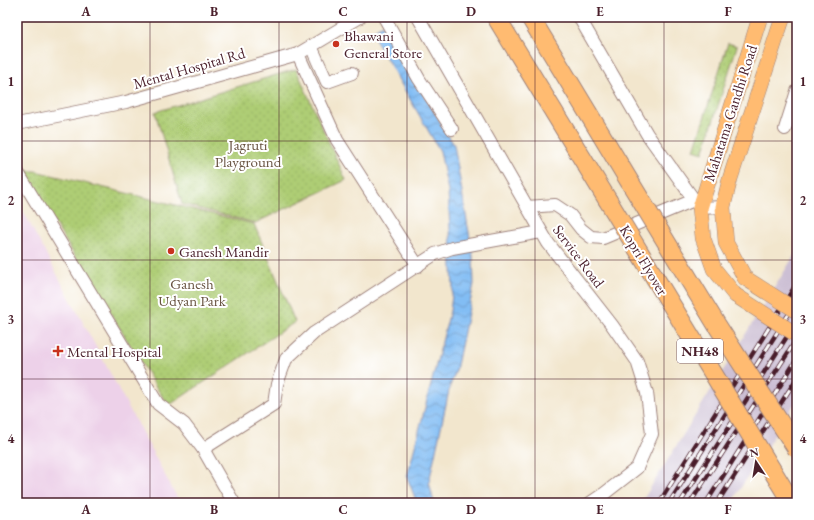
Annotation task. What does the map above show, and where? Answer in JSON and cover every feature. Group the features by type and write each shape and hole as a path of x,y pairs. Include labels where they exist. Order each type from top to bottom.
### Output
{"highway":[{"name":"Kopri Flyover","path":"496,17 792,503"},
{"name":"Kopri Flyover","path":"534,24 718,327 797,449"}],"main road":[{"name":"Mahatama Gandhi Road","path":"697,204 760,20"},
{"name":"Mahatama Gandhi Road","path":"781,22 730,179 723,207 726,243 745,278 797,312"},
{"path":"697,204 703,238 714,269 734,295 797,335"}],"street":[{"name":"Mental Hospital Rd","path":"17,124 126,102 298,54 360,17"},
{"path":"384,17 419,79 452,128"},
{"name":"Service Road","path":"418,17 548,243 612,325 637,361 647,393 652,434 637,468 605,494 590,503"},
{"path":"579,17 647,134 697,204 723,207"},
{"path":"311,46 326,82 352,73"},
{"path":"298,54 337,140 418,266"},
{"path":"785,129 797,91"},
{"path":"17,172 158,404 184,424 203,449 234,503"},
{"name":"Mahatama Gandhi Road","path":"527,207 555,205 570,215 581,229 591,238 603,238 697,204"},
{"path":"203,449 274,404 277,384 286,359 314,333 435,254 452,248 541,232"}],"shaded area":[{"name":"Mental Hospital","path":"17,200 180,503 17,503"},
{"path":"797,251 797,400 731,503 641,503"}],"green space":[{"path":"728,43 737,46 703,153 694,150"},
{"name":"Jagruti Playground","path":"296,69 346,180 255,223 182,204 155,112"},
{"name":"Ganesh Udyan Park","path":"22,171 35,171 254,224 295,322 168,406"}],"water":[{"path":"382,25 454,145 473,256 474,284 456,370 450,386 429,482 434,503 417,503 407,477 450,311 453,288 448,191 440,151 371,32"}],"railway":[{"path":"659,503 797,283"},
{"path":"669,503 797,301"},
{"path":"680,503 797,321"},
{"path":"690,503 797,339"},
{"path":"706,503 797,359"},
{"path":"717,503 797,378"}],"place":[{"name":"Bhawani General Store","path":"336,44"},
{"name":"Ganesh Mandir","path":"171,251"},
{"name":"Mental Hospital","path":"58,351"}]}
